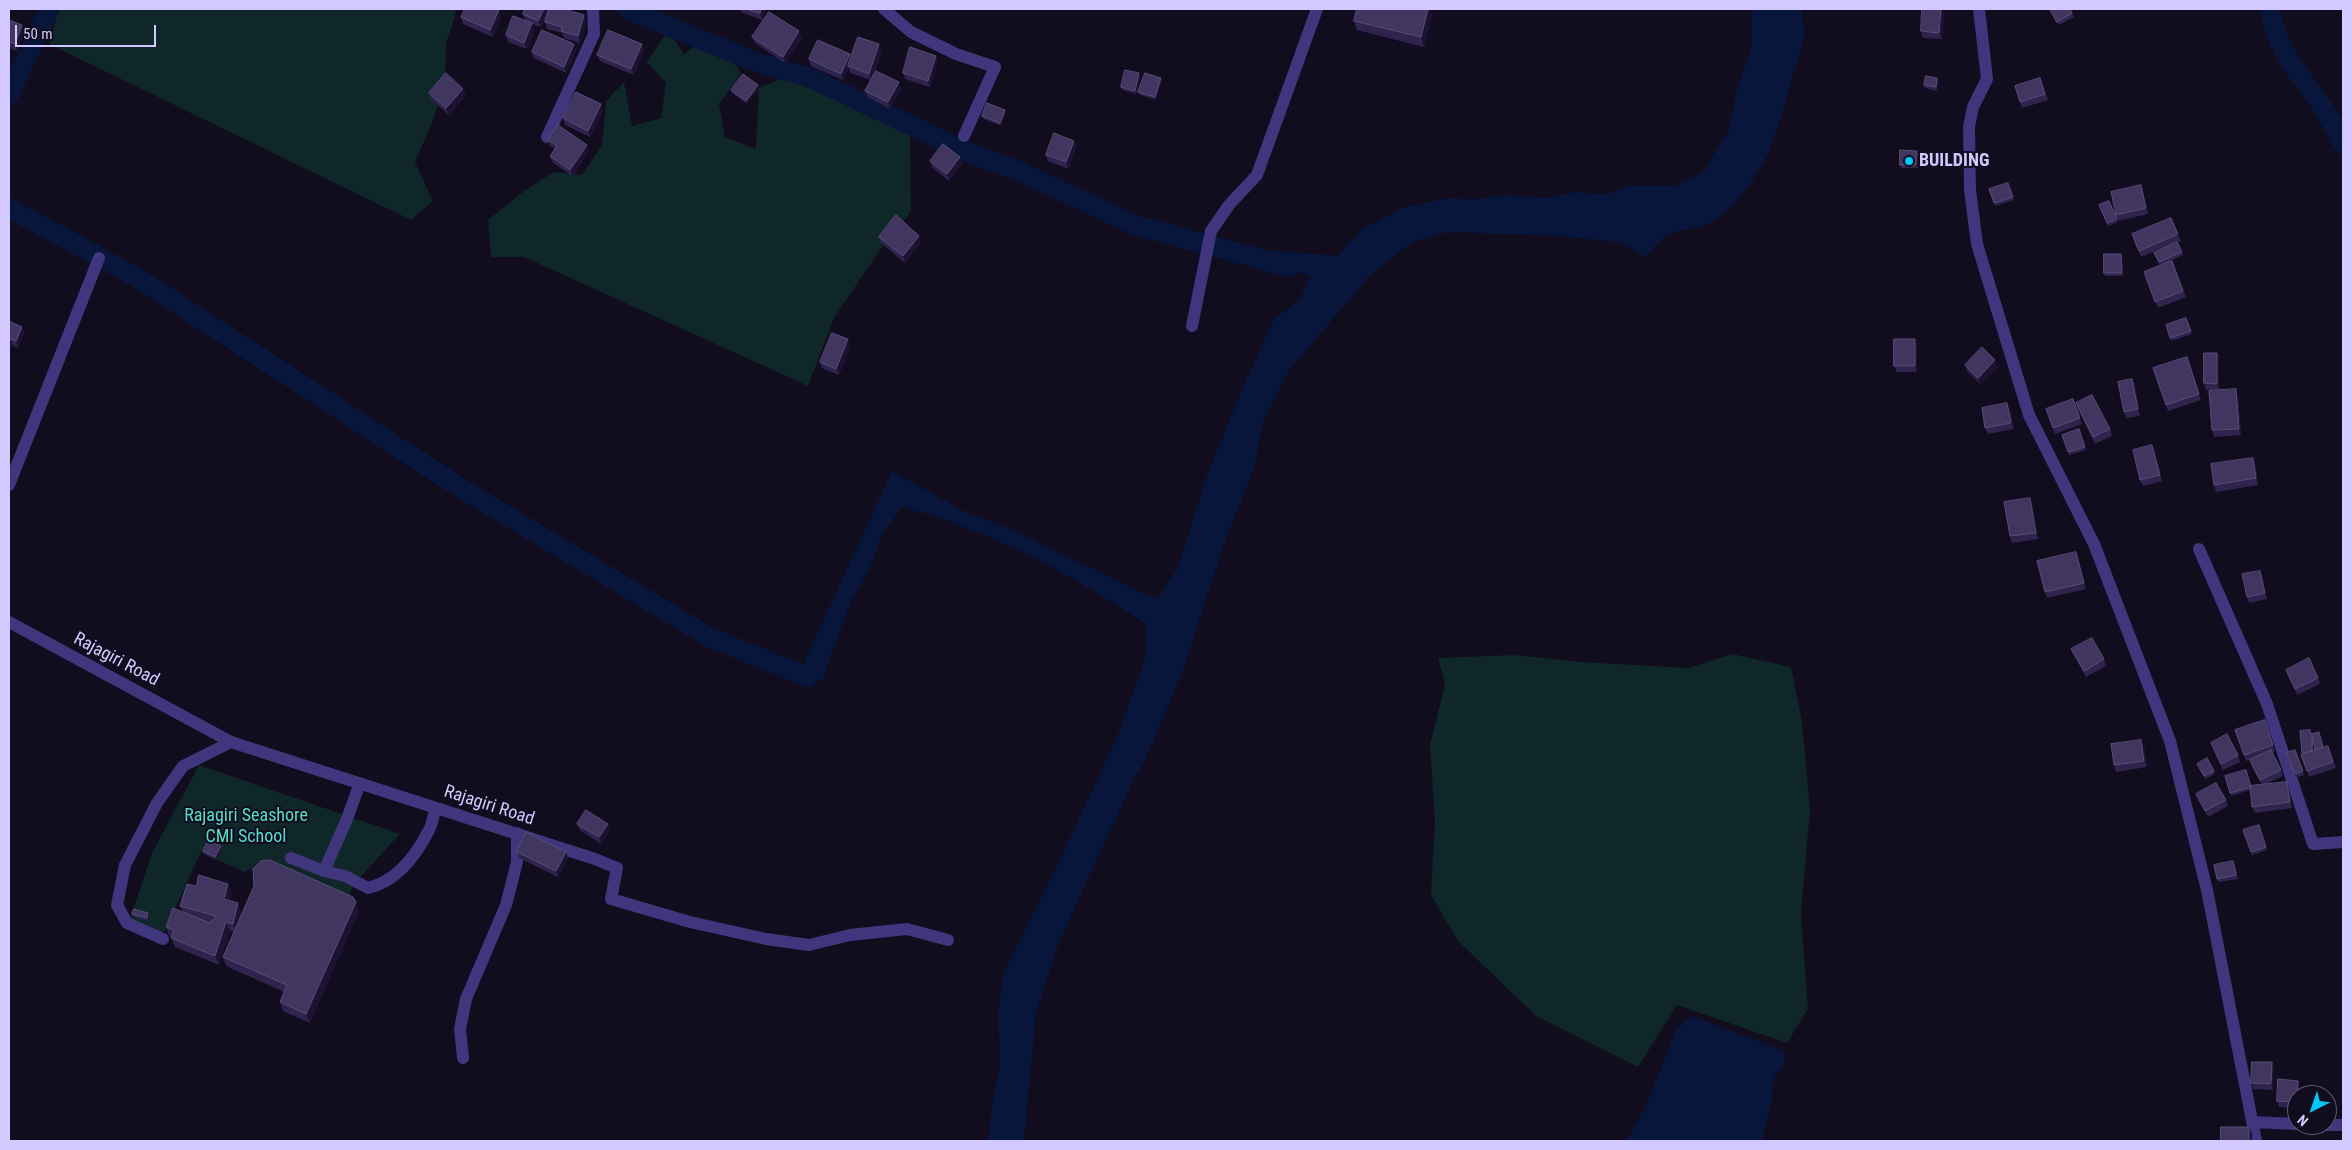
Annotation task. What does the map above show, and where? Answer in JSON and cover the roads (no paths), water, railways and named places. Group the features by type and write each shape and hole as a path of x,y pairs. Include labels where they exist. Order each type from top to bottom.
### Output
{"street":[{"path":"547,137 594,34 593,9"},
{"path":"884,9 911,32 956,54 995,67 964,136"},
{"path":"1192,326 1211,231 1229,205 1257,175 1317,9"},
{"path":"1979,9 1987,79 1973,107 1969,127 1970,190 1977,244 2029,415 2094,544 2170,742 2207,890 2256,1141"},
{"path":"9,485 99,258"},
{"path":"2199,549 2267,704 2313,844 2343,842"},
{"name":"Rajagiri Road","path":"9,622 231,742 516,833 617,868 611,899 690,922 766,939 808,945 850,935 907,930 948,940"},
{"path":"163,939 127,923 117,905 125,865 157,803 183,766 231,742"},
{"path":"324,871 347,820 360,783"},
{"path":"291,858 324,871 345,876 368,888 380,885 402,871 430,830 436,808"},
{"path":"463,1058 460,1029 466,999 506,905 517,862 516,833"},
{"path":"2253,1122 2287,1124"}],"water":[{"path":"1752,9 1801,9 1805,35 1778,127 1767,156 1750,185 1724,214 1704,226 1667,234 1646,257 1618,242 1560,236 1449,232 1412,242 1369,277 1287,373 1264,420 1253,471 1225,541 1182,673 1146,758 1134,779 1059,942 1036,1013 1024,1141 988,1141 992,1105 1000,1063 998,1011 1004,972 1061,857 1117,737 1146,656 1146,624 1089,588 1029,555 966,528 902,507 883,534 869,570 850,603 822,682 810,672 805,660 892,471 962,510 1008,528 1156,599 1178,567 1206,478 1240,394 1274,319 1298,301 1311,276 1233,250 1280,251 1338,256 1362,229 1403,207 1450,198 1473,200 1504,195 1544,198 1577,192 1605,194 1630,186 1677,185 1703,172 1728,131 1737,90 1752,46"},
{"path":"1692,1016 1784,1051 1785,1062 1773,1080 1772,1099 1762,1141 1626,1141 1645,1108 1677,1028"}],"waterway":[{"path":"9,95 49,9"},
{"path":"627,9 753,61 811,78 969,153 1023,173 1135,225 1290,267"},
{"path":"2270,9 2282,47 2321,105 2343,143"},
{"path":"9,208 138,278 456,485 711,638 808,677 822,648"}],"place":[{"name":"BUILDING","path":"1909,161"}],"park label":[{"name":"Rajagiri Seashore CMI School","path":"246,826"}]}
